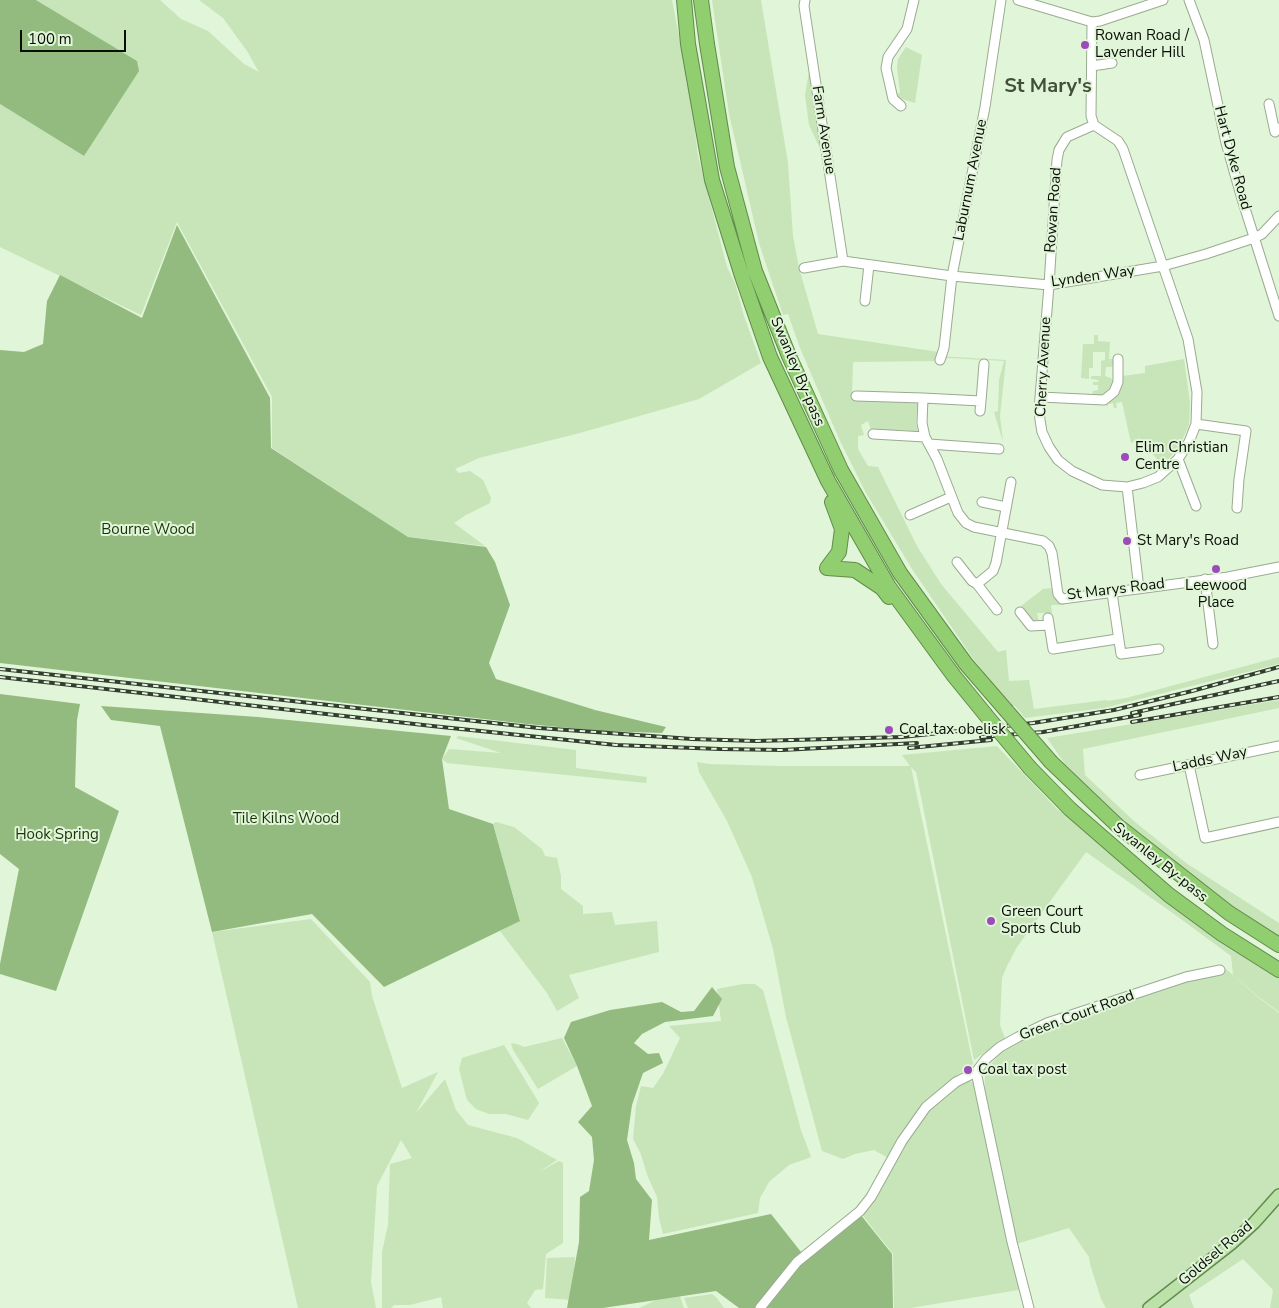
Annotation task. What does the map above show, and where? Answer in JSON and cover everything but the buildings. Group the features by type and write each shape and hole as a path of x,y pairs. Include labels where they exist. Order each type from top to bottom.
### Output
{"highway":[{"name":"Swanley By-pass","path":"684,0 688,44 712,180 770,357 828,481 889,587 981,709 1030,768 1070,809 1169,895 1222,934 1279,970"},
{"name":"Swanley By-pass","path":"702,0 707,44 727,167 756,271 789,356 841,470 900,572 966,664 1056,767 1118,826 1229,913 1279,945"},
{"path":"799,418 842,529 839,552 827,568 855,570 882,588 959,690 981,709"}],"main road":[{"name":"Goldsel Road","path":"1149,1308 1231,1244 1254,1223 1279,1195"}],"street":[{"name":"Farm Avenue","path":"805,0 804,6 843,261"},
{"path":"901,106 893,98 886,68 888,57 908,29 914,0"},
{"name":"Laburnum Avenue","path":"940,360 944,348 952,276 985,107 1000,0"},
{"path":"1018,0 1092,22 1163,0"},
{"name":"Hart Dyke Road","path":"1189,0 1204,40 1226,143 1279,316"},
{"path":"1092,22 1091,116 1094,125 1118,141 1123,149 1163,266"},
{"path":"1092,66 1112,63"},
{"path":"1269,104 1276,132 1279,128"},
{"name":"Rowan Road","path":"1050,285 1058,150 1067,137 1094,125"},
{"path":"1254,238 1262,234 1279,216"},
{"name":"Lynden Way","path":"804,268 843,261 952,276 1050,285 1163,266 1254,238"},
{"path":"865,301 869,265"},
{"name":"Cherry Avenue","path":"1050,285 1039,410 1042,432 1058,460 1072,472 1102,485 1127,487 1158,477 1178,459 1189,442 1196,424 1197,392 1188,339 1163,266"},
{"path":"1040,397 1104,400 1114,392 1118,382 1118,359"},
{"path":"856,396 923,398 980,406 984,364"},
{"name":"St Marys Road","path":"923,398 922,423 927,441 937,459 958,514 966,523 974,527 1038,538 1049,546 1052,553 1058,594 1062,599 1260,572 1279,567"},
{"path":"1196,424 1246,431 1238,479 1237,508"},
{"path":"873,434 999,449"},
{"path":"1178,459 1196,506"},
{"path":"977,584 993,571 996,563 1011,482"},
{"path":"1127,487 1139,589"},
{"path":"910,515 951,497"},
{"path":"982,502 1006,507"},
{"path":"957,562 997,610"},
{"path":"1205,579 1214,644"},
{"path":"1112,593 1120,654 1159,649"},
{"path":"1020,612 1031,626 1049,622 1053,649 1117,639"},
{"name":"Ladds Way","path":"1140,775 1279,746"},
{"path":"1188,765 1205,838 1279,822"},
{"name":"Green Court Road","path":"976,1072 986,1059 1000,1047 1047,1024 1186,977 1220,970"},
{"path":"760,1308 797,1262 860,1211 902,1141 926,1107 956,1082 976,1072 1012,1240 1029,1308"}],"green space":[{"path":"0,0 36,0 137,61 139,71 84,156 0,104"},
{"path":"36,0 160,0 181,19 208,31 244,64 259,72 247,51 223,18 199,0 672,0 691,99 698,156 727,267 735,283 744,316 761,363 699,399 580,433 479,458 455,469 459,473 470,471 483,480 491,498 490,503 454,523 485,546 408,537 272,448 272,397 177,222 141,315 0,247 0,104 84,156 136,61"},
{"path":"712,0 761,0 788,163 793,236 799,268 818,334 939,352 939,356 1006,360 1000,416 1003,442 994,412 998,411 999,380 1004,361 949,358 938,361 853,362 852,398 899,400 902,403 908,403 912,400 919,402 916,424 919,435 916,435 913,431 900,430 897,433 871,430 868,421 861,425 864,435 858,436 858,449 868,466 878,467 917,546 941,584 998,652 1006,650 1009,681 1029,680 1034,709 1126,698 1279,657 1279,664 1104,708 1025,718 1015,706 1011,706 974,660 912,569 866,493 840,441 800,348 788,314 783,315 759,243 729,114"},
{"path":"906,47 922,55 915,103 898,98 895,94 900,93 898,59"},
{"path":"810,66 823,155 809,125 805,95"},
{"name":"Bourne Wood","path":"177,225 270,398 271,448 408,537 486,547 495,562 510,605 489,663 496,679 595,710 666,727 662,733 601,731 527,724 0,663 0,350 24,352 43,344 47,301 60,275 142,318"},
{"path":"1094,335 1098,335 1098,341 1110,342 1109,359 1115,359 1112,367 1106,367 1105,376 1113,380 1113,384 1108,391 1099,396 1092,395 1093,391 1098,390 1098,385 1093,385 1093,382 1098,382 1099,380 1091,379 1091,376 1101,376 1101,361 1105,360 1105,352 1093,352 1093,368 1089,368 1089,379 1081,378 1083,344 1094,344"},
{"path":"1184,359 1190,403 1189,425 1180,445 1163,466 1139,438 1131,443 1122,402 1116,403 1117,408 1114,408 1113,403 1108,404 1108,410 1107,404 1119,394 1122,376 1145,373 1145,366"},
{"path":"1051,588 1055,598 1065,603 1064,605 1051,605 1052,613 1037,613 1039,621 1034,621 1021,606 1043,589"},
{"name":"Hook Spring","path":"0,694 80,704 77,720 75,787 119,811 56,991 0,974 0,964 19,869 0,854"},
{"path":"1279,700 1279,708 1083,749 1085,775 1135,822 1186,863 1279,923 1279,938 1232,907 1181,869 1123,820 1065,764 1047,738"},
{"name":"Tile Kilns Wood","path":"101,706 258,717 451,736 442,759 449,809 493,824 520,921 384,987 312,914 212,932 160,726 111,720"},
{"path":"458,736 576,750 576,768 647,777 646,783 447,763 442,759 449,749 501,753 456,738"},
{"path":"997,746 1057,809 1115,849 1279,971 1279,1012 1233,975 1231,956 1086,852 1017,947 1007,966 1002,978 1000,1025 1005,1038 974,1060 916,772 911,767 973,1064 953,1078 923,1105 890,1159 874,1150 843,1159 822,1151 786,1017 773,949 752,877 727,821 699,772 697,762 781,766 910,766 902,755"},
{"path":"496,822 514,827 542,849 545,856 557,858 561,876 561,889 583,906 583,914 612,912 615,925 657,921 659,952 569,975 579,998 557,1011 547,993 500,931 520,920 493,824"},
{"path":"311,919 370,982 372,996 402,1088 438,1072 416,1113 445,1079 456,1110 468,1125 517,1138 557,1160 539,1172 559,1161 563,1163 563,1243 546,1254 543,1289 535,1290 527,1303 531,1308 443,1308 441,1297 410,1305 394,1305 391,1308 382,1308 382,1252 388,1225 390,1164 412,1158 401,1140 377,1186 371,1282 376,1308 298,1308 212,932"},
{"path":"1226,969 1279,1013 1279,1194 1253,1222 1148,1308 1106,1308 1101,1299 1089,1257 1069,1228 1013,1245 984,1106 985,1071 1003,1050 1043,1029 1100,1013 1135,995 1186,978"},
{"path":"743,984 755,984 763,990 801,1130 811,1157 789,1165 769,1182 760,1198 758,1213 663,1234 657,1197 633,1139 636,1106 641,1086 653,1088 663,1074 680,1038 669,1026 721,1021 717,989"},
{"path":"712,987 722,999 713,1016 665,1022 642,1034 634,1043 648,1054 659,1053 663,1063 643,1073 632,1105 627,1140 634,1163 636,1179 652,1200 649,1240 771,1214 805,1257 860,1214 892,1254 893,1308 739,1308 716,1291 603,1308 567,1308 579,1242 580,1197 589,1191 594,1160 592,1137 578,1122 592,1106 564,1038 571,1022 610,1010 662,1002 681,1012 694,1011"},
{"path":"562,1038 577,1066 538,1089 513,1050 511,1043 524,1047"},
{"path":"504,1045 539,1103 528,1120 506,1114 489,1114 476,1109 467,1100 459,1069 462,1058"},
{"path":"964,1079 978,1084 1024,1289 911,1308 894,1308 893,1254 860,1212 920,1117"},
{"path":"1279,1196 1279,1308 1270,1308 1273,1290 1243,1259 1189,1295 1194,1308 1155,1308"},
{"path":"575,1257 572,1300 545,1298 547,1258"},
{"path":"678,1290 684,1308 639,1308 656,1300"},
{"path":"712,1294 724,1308 688,1308 684,1298"}],"railway":[{"path":"0,669 539,728 692,739 756,741 902,737 1033,723 1114,710 1279,667"},
{"path":"0,677 616,745 782,750 917,743"},
{"path":"1132,713 1279,681"},
{"path":"1132,722 1279,697"},
{"path":"981,737 1043,732 1140,715"},
{"path":"909,748 991,740"}],"place":[{"name":"Rowan Road / Lavender Hill","path":"1085,45"},
{"name":"Elim Christian Centre","path":"1125,457"},
{"name":"St Mary's Road","path":"1127,541"},
{"name":"Leewood Place","path":"1216,569"},
{"name":"Coal tax obelisk","path":"889,730"},
{"name":"Green Court Sports Club","path":"991,921"},
{"name":"Coal tax post","path":"968,1070"}],"district":[{"name":"St Mary's","path":"1048,87"}]}
